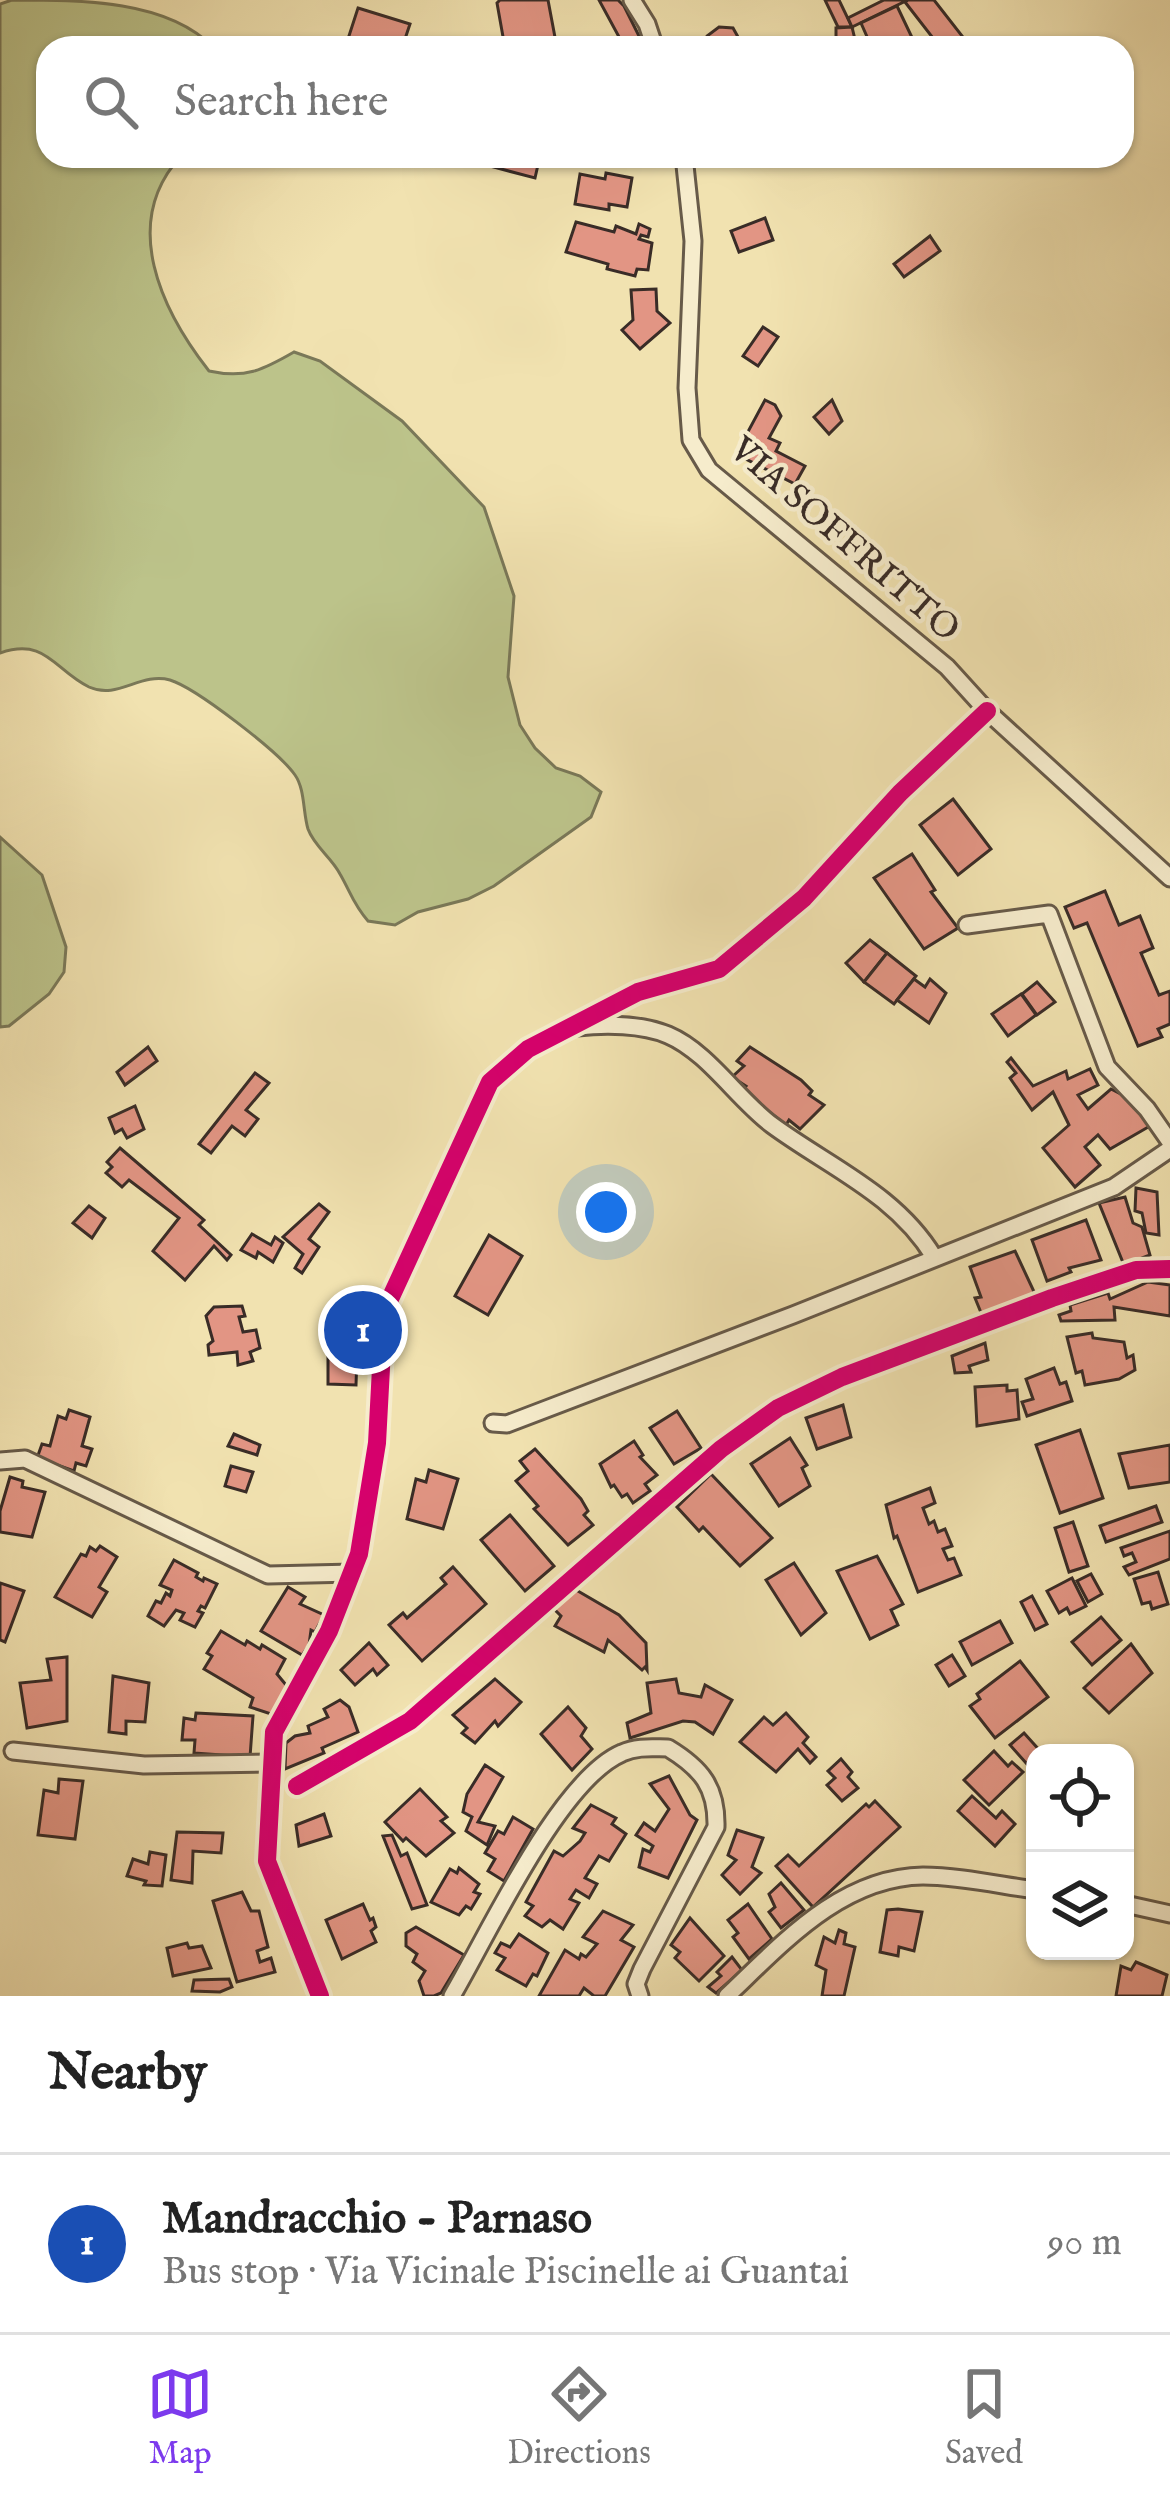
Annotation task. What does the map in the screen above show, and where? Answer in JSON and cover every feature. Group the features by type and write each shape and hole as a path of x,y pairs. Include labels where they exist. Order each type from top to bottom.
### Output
{"street":[{"path":"632,0 650,36"},
{"name":"VIA SOFFRITTO","path":"685,168 692,241 687,388 691,440 710,470 910,635 1170,878"},
{"path":"320,1996 267,1861 274,1732 329,1631 353,1573 377,1443 384,1312 490,1082 528,1048 638,992 718,970 804,898 900,793 987,711"},
{"path":"493,1424 507,1424 674,1361 1114,1187 1170,1146 1147,1108 1107,1067 1049,914 968,925"},
{"path":"566,1029 644,1028 672,1036 771,1124 883,1199 921,1236 934,1257"},
{"path":"298,1786 410,1720 721,1449 778,1408 842,1377 1052,1298 1136,1270 1170,1269"},
{"path":"0,1461 25,1459 268,1575 353,1573"},
{"path":"452,1996 548,1829 578,1788 624,1751 668,1748 704,1774 716,1805 716,1827 642,1969 636,1984 640,1996"},
{"path":"13,1751 144,1765 274,1763"},
{"path":"727,1996 808,1920 857,1892 895,1878 927,1876 1026,1889"},
{"path":"1134,1906 1170,1914"}],"green space":[{"path":"12,0 122,6 173,20 200,36 36,36 36,168 172,168 153,209 154,266 176,322 209,371 253,371 294,352 320,361 402,421 484,507 514,596 508,677 520,725 556,768 580,776 601,792 591,817 494,886 468,899 418,912 395,925 368,921 311,835 295,775 217,708 170,680 100,690 77,680 39,652 0,653 0,4"},
{"path":"0,837 42,875 66,947 64,972 49,994 9,1026 0,1027"}],"building":[{"path":"548,0 555,36 503,36 497,3"},
{"path":"599,0 618,0 639,36 618,36"},
{"path":"825,0 839,0 852,27 838,27"},
{"path":"884,0 908,0 852,27 848,18"},
{"path":"934,0 962,36 931,36 905,2"},
{"path":"897,6 911,36 867,36 861,23"},
{"path":"358,8 410,24 406,36 349,36"},
{"path":"719,27 733,28 737,36 707,36"},
{"path":"852,27 854,36 836,36 836,28"},
{"path":"497,168 537,168 535,178"},
{"path":"606,173 632,178 627,207 609,204 609,210 575,204 580,174 605,179"},
{"path":"765,218 773,240 739,252 731,231"},
{"path":"576,222 614,232 616,226 636,234 639,224 650,229 648,237 639,239 652,243 648,270 637,269 635,276 566,252"},
{"path":"930,236 940,251 904,277 894,264"},
{"path":"656,289 657,311 670,323 640,349 622,330 633,320 631,290"},
{"path":"763,327 778,337 758,366 743,356"},
{"path":"765,400 781,416 769,438 780,443 776,451 805,466 795,484 736,454"},
{"path":"832,400 842,421 829,434 814,417"},
{"path":"953,799 991,849 958,875 920,825"},
{"path":"912,854 935,890 931,892 958,928 924,949 874,878"},
{"path":"1105,891 1119,925 1140,916 1153,948 1141,953 1159,995 1170,991 1170,1024 1158,1029 1162,1037 1138,1046 1087,923 1074,928 1065,907"},
{"path":"870,940 887,953 864,982 846,963"},
{"path":"887,953 916,976 894,1004 864,982"},
{"path":"914,979 925,987 930,979 946,993 929,1023 897,1000"},
{"path":"1037,982 1055,1002 1037,1015 1022,994"},
{"path":"1021,994 1036,1015 1008,1036 992,1014"},
{"path":"148,1047 157,1061 125,1085 117,1072"},
{"path":"750,1047 801,1080 812,1091 809,1095 824,1105 800,1129 789,1120 786,1125 742,1091 746,1086 732,1077 744,1066 737,1061"},
{"path":"1011,1058 1033,1086 1066,1071 1068,1079 1090,1069 1098,1085 1078,1095 1088,1109 1111,1089 1138,1103 1150,1126 1110,1149 1098,1135 1085,1147 1100,1165 1075,1187 1043,1148 1069,1125 1053,1092 1032,1110 1010,1078 1016,1073 1007,1062"},
{"path":"255,1073 269,1083 246,1110 258,1119 245,1136 232,1126 211,1153 199,1144"},
{"path":"135,1106 144,1129 127,1138 122,1129 115,1133 109,1118"},
{"path":"120,1148 204,1220 199,1225 231,1255 227,1260 214,1246 185,1280 153,1251 179,1218 129,1180 122,1187 106,1173 112,1167 107,1162"},
{"path":"1136,1188 1157,1192 1159,1235 1146,1233 1142,1213 1135,1211"},
{"path":"1125,1197 1133,1223 1142,1227 1150,1255 1124,1265 1099,1203"},
{"path":"319,1204 329,1212 309,1239 319,1247 302,1273 295,1268 303,1254 283,1237"},
{"path":"89,1206 105,1218 92,1238 73,1223"},
{"path":"1086,1220 1101,1260 1069,1268 1071,1272 1047,1281 1032,1240"},
{"path":"252,1234 271,1245 275,1237 283,1243 273,1262 258,1252 256,1258 241,1250"},
{"path":"489,1235 522,1256 488,1315 455,1296"},
{"path":"1015,1251 1036,1296 982,1315 970,1267"},
{"path":"1148,1282 1170,1285 1170,1316 1114,1307 1115,1320 1061,1321 1059,1315 1071,1311 1070,1305 1108,1293 1110,1299"},
{"path":"242,1306 243,1332 256,1330 260,1348 250,1352 253,1361 238,1365 237,1352 209,1355 208,1345 213,1341 206,1316 214,1307"},
{"path":"1092,1333 1093,1338 1124,1342 1127,1358 1133,1355 1135,1370 1119,1379 1085,1385 1082,1371 1076,1373 1067,1337"},
{"path":"985,1343 988,1360 969,1366 971,1372 955,1373 952,1356"},
{"path":"328,1354 357,1355 356,1385 328,1384"},
{"path":"1054,1368 1060,1384 1066,1382 1072,1401 1027,1416 1022,1402 1033,1399 1026,1379"},
{"path":"1007,1385 1007,1391 1017,1390 1019,1419 977,1426 975,1387"},
{"path":"843,1405 851,1437 817,1449 806,1418"},
{"path":"69,1410 90,1417 82,1446 92,1449 86,1466 76,1463 74,1471 37,1458 42,1444 50,1446 58,1416 66,1419"},
{"path":"677,1411 701,1448 674,1464 650,1428"},
{"path":"1080,1430 1103,1498 1060,1513 1036,1445"},
{"path":"234,1434 260,1445 257,1455 228,1446"},
{"path":"790,1438 807,1465 802,1468 810,1486 779,1506 751,1464"},
{"path":"634,1441 640,1457 657,1475 645,1484 650,1491 633,1503 627,1494 622,1497 611,1487 600,1464"},
{"path":"1170,1445 1170,1482 1129,1488 1119,1454"},
{"path":"535,1449 581,1499 588,1511 584,1515 593,1525 568,1545 534,1509 538,1506 516,1481 528,1471 520,1461"},
{"path":"231,1466 253,1472 246,1492 225,1486"},
{"path":"429,1470 458,1479 443,1529 407,1519 416,1479 426,1482"},
{"path":"711,1474 772,1538 740,1566 677,1507"},
{"path":"10,1477 23,1481 22,1487 45,1492 32,1537 0,1532 0,1511"},
{"path":"930,1488 935,1503 923,1508 929,1524 934,1521 938,1532 945,1529 952,1546 943,1549 948,1560 954,1558 961,1575 918,1592 897,1536 894,1538 886,1505"},
{"path":"1156,1506 1162,1522 1106,1542 1100,1526"},
{"path":"510,1515 554,1566 525,1591 481,1540"},
{"path":"1073,1522 1088,1566 1069,1572 1055,1528"},
{"path":"1170,1531 1170,1559 1129,1575 1124,1567 1136,1562 1132,1553 1124,1556 1121,1548"},
{"path":"100,1546 117,1557 99,1587 107,1592 92,1617 55,1597 81,1554 86,1556 90,1547 96,1551"},
{"path":"877,1556 903,1604 891,1610 898,1625 870,1639 837,1571"},
{"path":"174,1560 203,1581 217,1584 205,1608 198,1611 203,1613 195,1627 180,1620 184,1613 176,1610 164,1626 148,1616 156,1601 161,1603 166,1593 170,1596 172,1590 160,1585"},
{"path":"794,1563 826,1613 801,1635 766,1580"},
{"path":"453,1567 486,1604 422,1661 389,1625 403,1613 407,1618 446,1584 441,1578"},
{"path":"1158,1572 1168,1604 1152,1609 1150,1602 1142,1604 1134,1579"},
{"path":"1091,1574 1102,1594 1088,1602 1077,1581"},
{"path":"1072,1578 1086,1606 1070,1614 1067,1608 1059,1613 1047,1591"},
{"path":"0,1583 24,1591 5,1642 0,1640"},
{"path":"288,1587 305,1597 300,1604 324,1615 315,1632 311,1630 302,1655 261,1631"},
{"path":"571,1587 619,1615 646,1643 647,1670 608,1640 604,1652 555,1626 561,1616 550,1605"},
{"path":"1032,1596 1047,1624 1035,1630 1021,1602"},
{"path":"1101,1617 1121,1640 1092,1665 1072,1642"},
{"path":"1000,1621 1012,1643 972,1665 960,1642"},
{"path":"221,1631 245,1645 247,1641 260,1649 262,1645 285,1659 277,1674 291,1691 277,1716 250,1707 253,1698 204,1669 212,1656 207,1653"},
{"path":"369,1643 388,1665 377,1675 373,1669 355,1685 341,1670"},
{"path":"1131,1644 1152,1673 1109,1713 1084,1688"},
{"path":"952,1655 965,1676 949,1686 936,1665"},
{"path":"67,1657 67,1721 27,1728 20,1683 51,1680 47,1659"},
{"path":"1020,1661 1048,1697 995,1738 970,1706 980,1699 977,1694"},
{"path":"113,1676 149,1683 145,1722 126,1721 126,1734 109,1732"},
{"path":"495,1679 521,1702 475,1743 462,1733 467,1728 453,1715"},
{"path":"676,1679 679,1693 701,1697 705,1685 732,1700 713,1734 695,1722 683,1721 630,1738 627,1723 651,1713 647,1683"},
{"path":"340,1700 349,1707 358,1732 285,1769 286,1743 310,1733 308,1726 328,1717 324,1709"},
{"path":"568,1707 586,1728 581,1736 592,1749 572,1770 541,1734"},
{"path":"196,1713 253,1716 250,1757 194,1753 195,1740 182,1740 184,1718 195,1720"},
{"path":"786,1713 808,1737 803,1743 816,1757 810,1763 798,1749 776,1772 740,1742 764,1717 773,1725"},
{"path":"1024,1733 1034,1744 1026,1744 1026,1763 1010,1745"},
{"path":"994,1751 1008,1766 1012,1762 1023,1772 989,1805 964,1780"},
{"path":"841,1759 858,1788 842,1801 827,1785 835,1778 828,1771"},
{"path":"485,1765 503,1777 478,1822 495,1826 487,1845 466,1831 472,1817 463,1812 467,1794"},
{"path":"669,1776 697,1820 668,1878 639,1867 643,1849 650,1852 653,1846 636,1835 644,1823 655,1831 669,1809 650,1784"},
{"path":"59,1779 83,1781 75,1839 38,1835 44,1790 58,1793"},
{"path":"420,1789 447,1817 441,1821 454,1833 426,1856 385,1822"},
{"path":"972,1796 996,1818 1002,1811 1015,1824 995,1846 958,1811"},
{"path":"875,1801 900,1827 813,1907 776,1866 788,1855 799,1866"},
{"path":"591,1805 616,1818 612,1824 626,1834 609,1861 599,1856 585,1878 597,1884 589,1898 576,1890 570,1899 579,1903 563,1929 550,1920 542,1927 525,1916 533,1906 526,1902 554,1851 563,1856 580,1841 585,1833 573,1828"},
{"path":"324,1814 331,1836 299,1846 296,1825"},
{"path":"513,1817 533,1829 504,1881 488,1871 495,1859 485,1853"},
{"path":"737,1830 763,1838 752,1867 761,1873 740,1894 722,1875 736,1860 728,1855"},
{"path":"177,1832 223,1833 221,1853 193,1851 192,1883 171,1880"},
{"path":"392,1835 401,1856 407,1853 427,1905 412,1909 383,1836"},
{"path":"150,1852 166,1855 162,1886 144,1885 146,1881 127,1876 133,1859 148,1864"},
{"path":"459,1868 479,1884 474,1892 480,1894 471,1909 466,1906 459,1915 431,1902 450,1869 457,1873"},
{"path":"781,1883 804,1910 781,1928 769,1912 775,1907 769,1894"},
{"path":"242,1892 251,1911 259,1911 268,1947 257,1951 260,1962 271,1958 275,1972 237,1982 213,1901"},
{"path":"363,1904 370,1920 373,1918 376,1942 342,1959 326,1920"},
{"path":"748,1904 772,1939 749,1959 733,1937 738,1933 728,1920"},
{"path":"887,1910 922,1912 914,1951 899,1947 898,1956 880,1952"},
{"path":"603,1911 633,1925 621,1940 634,1947 605,1996 594,1996 584,1988 579,1996 539,1996 565,1950 579,1959 597,1944 583,1937"},
{"path":"690,1918 724,1956 699,1981 675,1958 680,1952 671,1945"},
{"path":"416,1927 464,1955 441,1993 434,1996 424,1996 419,1981 425,1971 413,1962 417,1954 406,1946 406,1933"},
{"path":"839,1930 846,1933 844,1944 855,1947 844,1996 822,1996 826,1970 816,1965 824,1937 835,1943"},
{"path":"519,1934 548,1953 537,1976 533,1974 526,1986 497,1970 505,1958 495,1953 501,1943 510,1947"},
{"path":"187,1943 189,1948 202,1946 211,1968 173,1976 167,1948"},
{"path":"732,1957 742,1970 716,1993 708,1987"},
{"path":"1136,1962 1167,1975 1162,1996 1116,1996 1121,1966 1131,1970"},
{"path":"229,1979 232,1987 220,1992 192,1991 194,1980"}],"cycle path":[{"path":"320,1996 267,1861 274,1732 329,1631 359,1554 377,1443 384,1312 490,1082 528,1049 638,992 719,969 804,898 900,793 987,711"},
{"path":"297,1786 410,1721 721,1449 778,1408 842,1377 1052,1298 1136,1270 1170,1269"}],"place":[{"name":"Mandracchio - Parnaso","path":"363,1330"}]}
